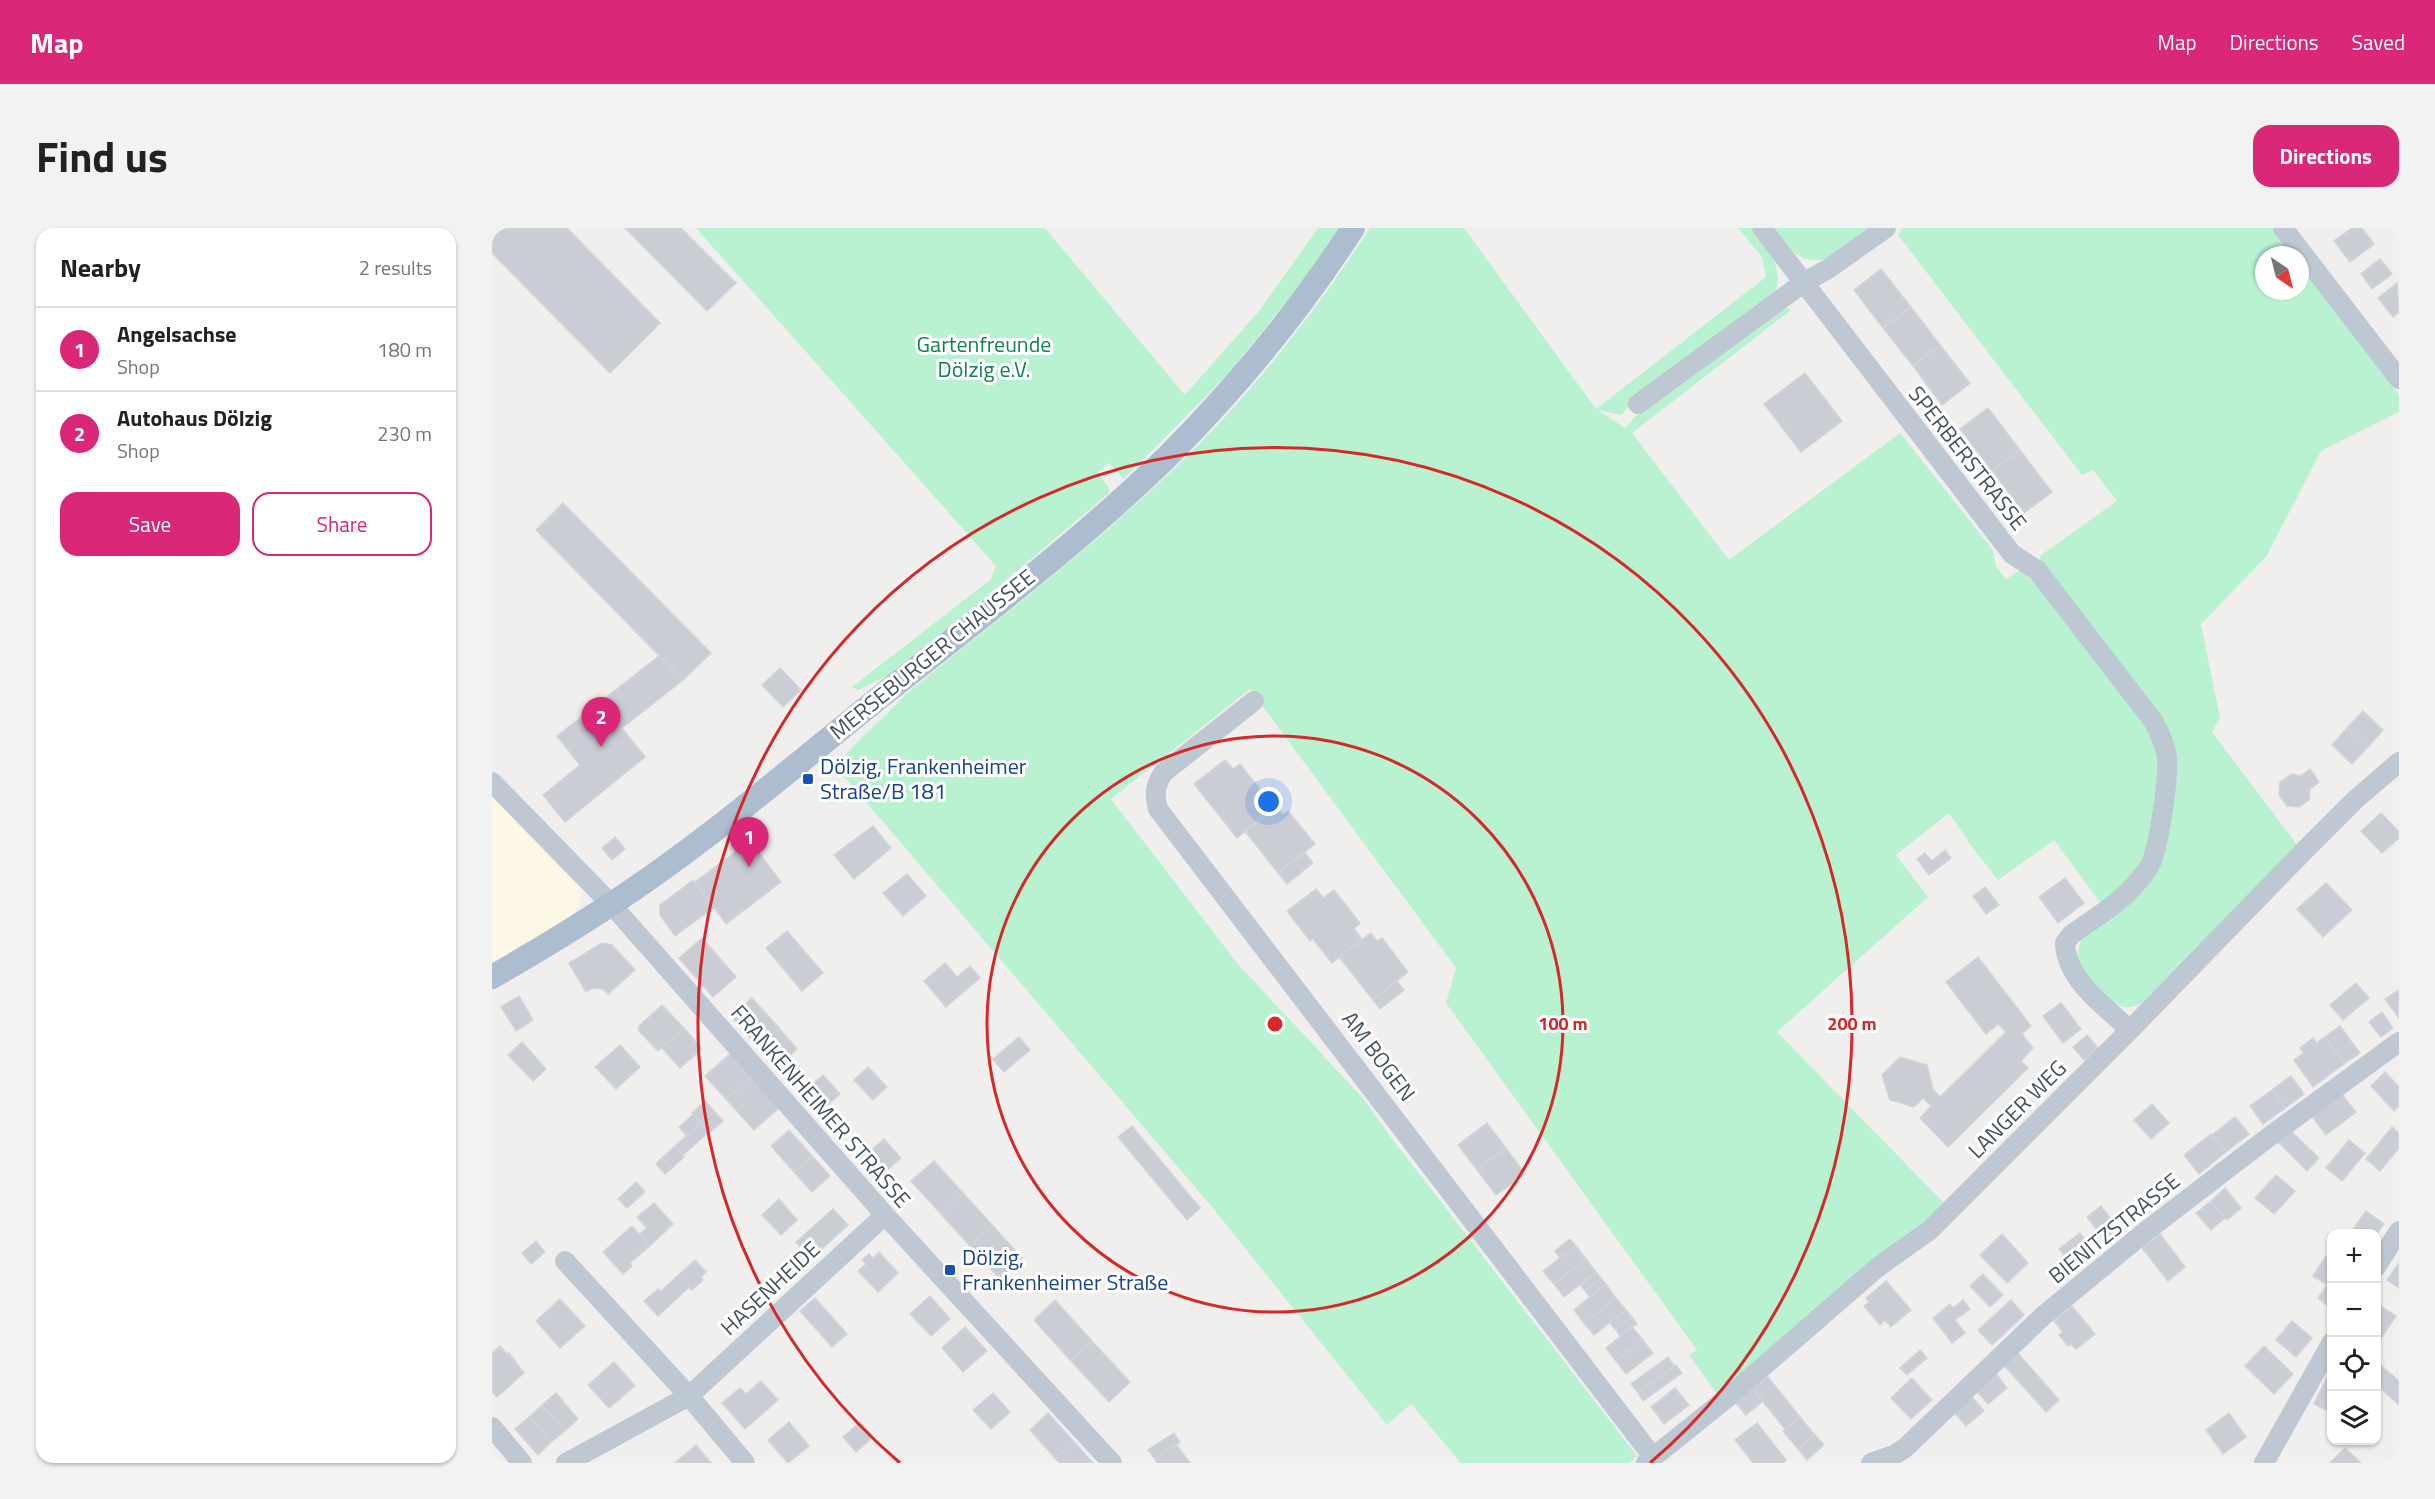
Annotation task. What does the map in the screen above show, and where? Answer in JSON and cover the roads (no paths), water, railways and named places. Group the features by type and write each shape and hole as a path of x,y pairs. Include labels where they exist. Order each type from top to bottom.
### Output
{"main road":[{"name":"MERSEBURGER CHAUSSEE","path":"492,977 611,904 695,843 1001,600 1125,496 1183,440 1272,340 1310,291 1353,228"}],"street":[{"name":"SPERBERSTRASSE","path":"1762,228 2012,554 2037,570 2154,722 2166,753 2168,774 2156,848 2150,865 2139,881 2122,897 2071,935 2065,943 2069,968 2085,987 2130,1030"},
{"path":"1638,404 1803,283 1828,269 1886,228"},
{"path":"2283,228 2399,379"},
{"name":"AM BOGEN","path":"1254,701 1163,773 1157,784 1155,795 1158,808 1649,1460"},
{"name":"LANGER WEG","path":"1649,1460 1727,1398 1878,1267 1930,1230 2355,800 2399,762"},
{"name":"FRANKENHEIMER STRASSE","path":"492,782 611,904 885,1215 1112,1463"},
{"name":"BIENITZSTRASSE","path":"1871,1463 1894,1455 1905,1448 2043,1316 2145,1232 2274,1133 2399,1042"},
{"name":"HASENHEIDE","path":"566,1463 689,1396 885,1215"},
{"path":"2381,1259 2399,1232"},
{"path":"565,1261 689,1396 745,1463"},
{"path":"2264,1463 2327,1349"},
{"path":"492,1427 522,1463"}],"place":[{"name":"Autohaus Dölzig","path":"601,747"},
{"name":"Dölzig, Frankenheimer Straße/B 181","path":"808,779"},
{"name":"Angelsachse","path":"749,867"},
{"name":"Dölzig, Frankenheimer Straße","path":"950,1270"}],"park label":[{"name":"Gartenfreunde Dölzig e.V.","path":"984,356"}]}
